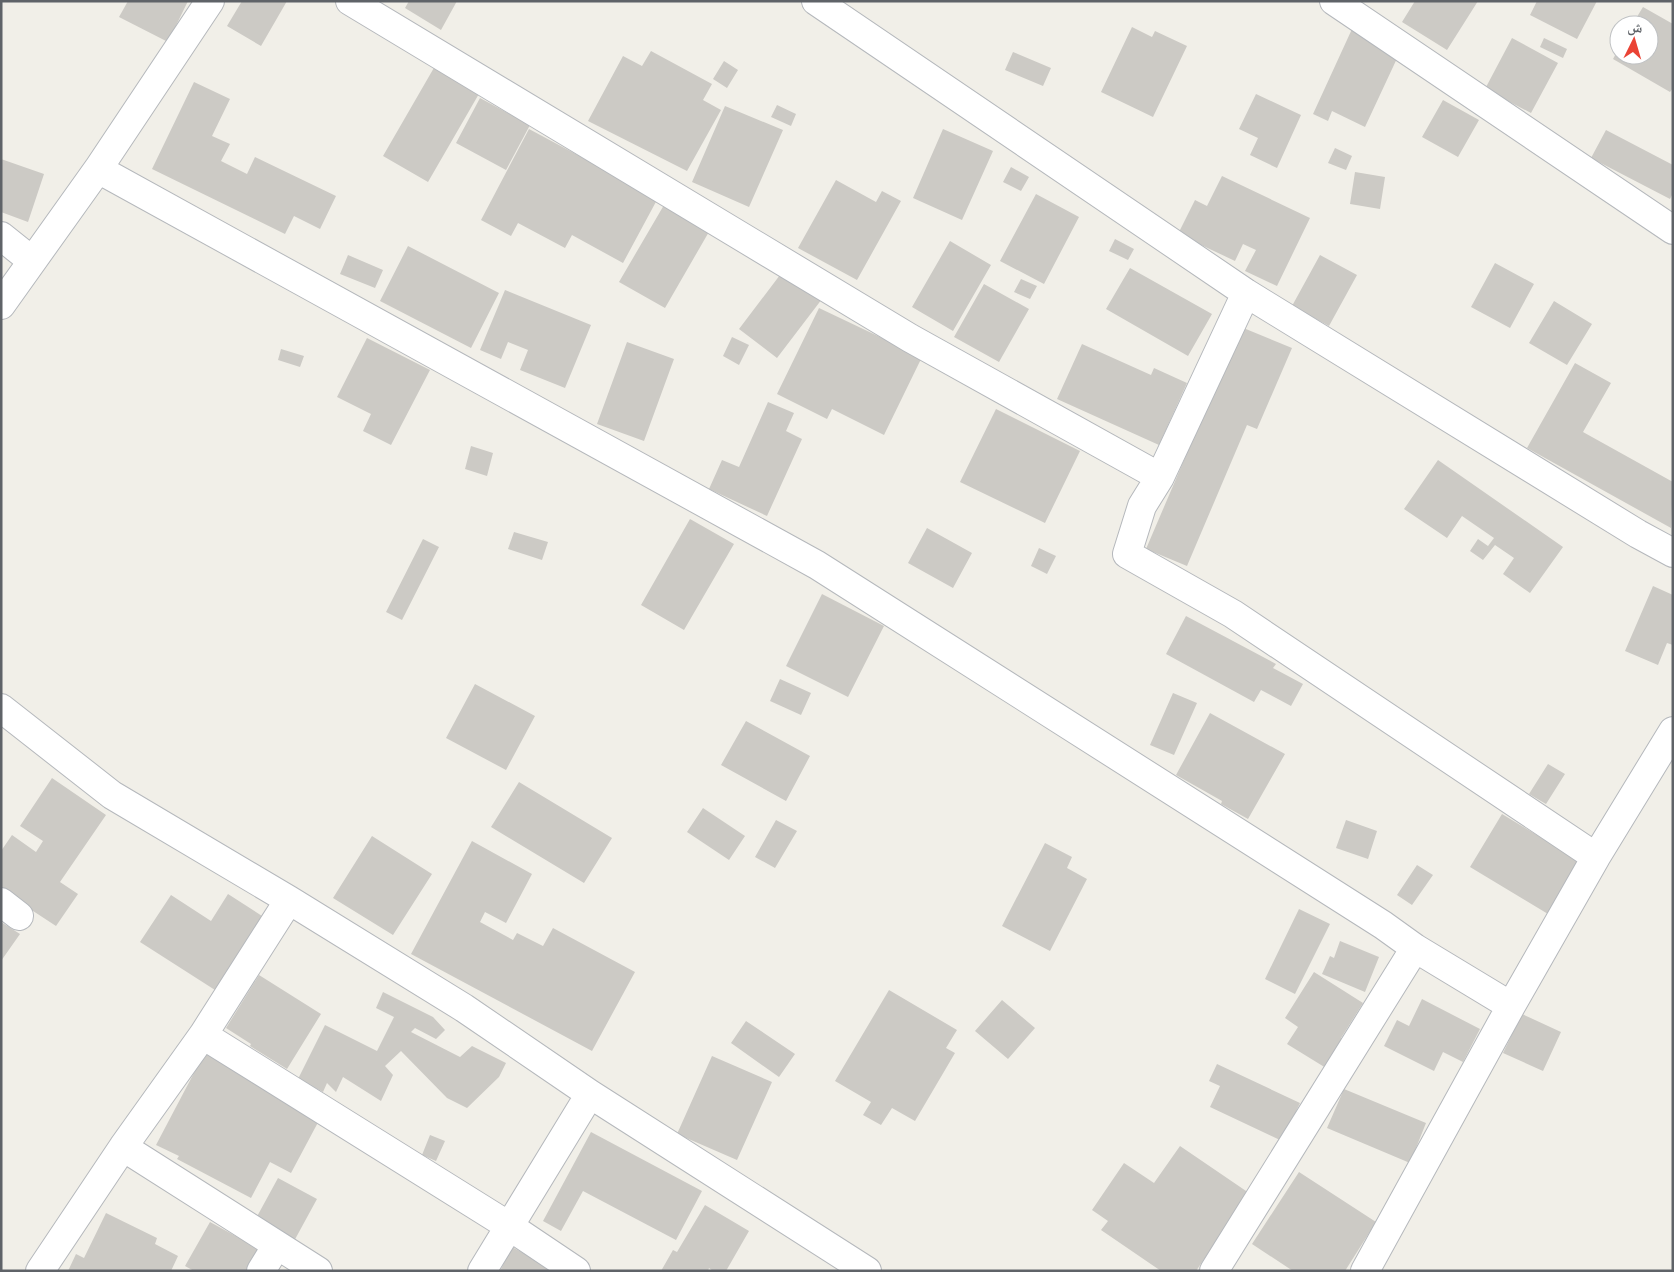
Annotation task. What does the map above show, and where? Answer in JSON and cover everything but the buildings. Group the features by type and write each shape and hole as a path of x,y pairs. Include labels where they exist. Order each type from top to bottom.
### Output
{"street":[{"path":"1,305 98,170 210,1"},
{"path":"350,1 910,338 1160,477"},
{"path":"816,1 1246,293 1638,534 1673,553"},
{"path":"1334,1 1673,230"},
{"path":"98,170 818,566 1374,919 1415,948 1511,1006"},
{"path":"1,236 32,260"},
{"path":"1246,293 1160,477 1142,506 1127,554 1233,614 1596,857"},
{"path":"1,708 112,795 289,900 464,1008 590,1094 867,1271"},
{"path":"1365,1271 1511,1006 1596,857 1673,731"},
{"path":"40,1271 123,1147 203,1035 289,900"},
{"path":"1214,1271 1415,948"},
{"path":"203,1035 509,1226 576,1271"},
{"path":"482,1271 590,1094"},
{"path":"123,1147 318,1271"},
{"path":"261,1271 277,1246"}]}
